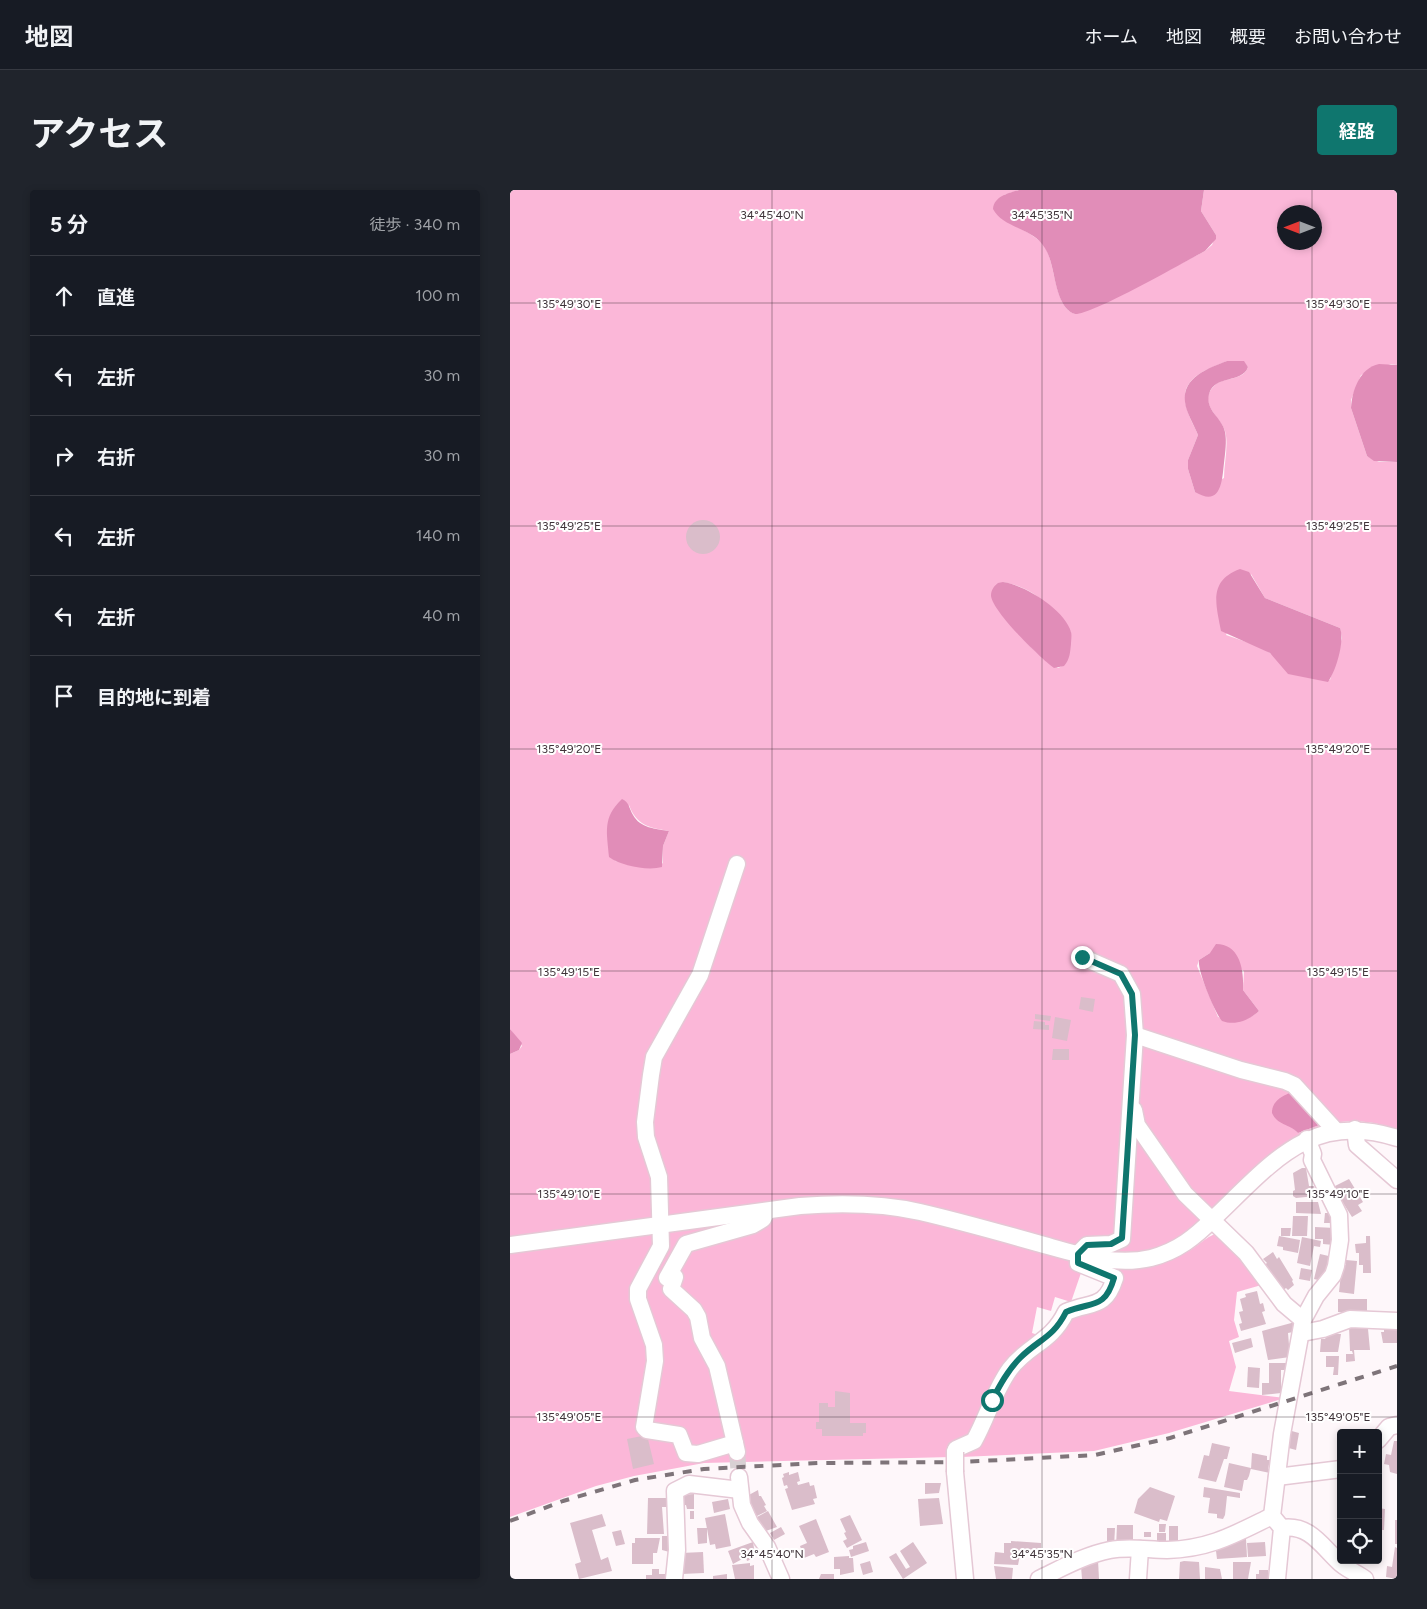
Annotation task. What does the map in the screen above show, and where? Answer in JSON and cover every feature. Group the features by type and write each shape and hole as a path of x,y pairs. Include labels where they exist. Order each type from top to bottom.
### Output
{"street":[{"path":"737,864 700,975 654,1057 645,1122 646,1137 658,1177 662,1246 638,1289 638,1298 654,1345 655,1361 644,1427 647,1430 679,1435 686,1453 736,1448 717,1366 702,1338 698,1317 694,1310 671,1289 675,1277 668,1278 686,1244 753,1225 764,1219 767,1211"},
{"path":"965,1579 955,1472 956,1449 974,1441 1005,1376 1022,1356 1054,1333 1066,1312 1096,1304 1108,1296 1114,1278 1078,1263 1078,1254 1087,1245 1111,1244 1122,1238 1135,1035 1132,994 1121,974 1082,957"},
{"path":"1135,1035 1241,1070 1294,1085 1335,1130"},
{"path":"1131,1099 1138,1125 1173,1178 1185,1194 1246,1252 1302,1327 1323,1329 1350,1319 1397,1321"},
{"path":"510,1245 660,1224 831,1204 900,1208 1078,1254 1110,1260 1150,1258 1183,1245 1281,1155 1307,1139 1335,1130 1355,1129 1374,1131 1397,1138"},
{"path":"1355,1129 1357,1145 1397,1180"},
{"path":"1277,1579 1277,1477 1302,1327 1336,1266 1341,1225 1339,1215 1312,1160 1307,1139"},
{"path":"1382,1435 1389,1427 1397,1425"},
{"path":"1277,1477 1337,1470"},
{"path":"674,1579 677,1550 675,1491 689,1484 739,1483 742,1504 750,1523 767,1547 781,1579"},
{"path":"1039,1579 1065,1572 1111,1550 1169,1550 1212,1544 1277,1522 1301,1529 1323,1545 1340,1563 1365,1579"},
{"path":"1138,1579 1140,1549"}],"shaded area":[{"path":"510,190 1019,190 1004,195 1000,217 1041,242 1050,259 1062,302 1068,310 1075,314 1121,295 1205,251 1212,245 1216,235 1201,211 1204,190 1397,190 1397,365 1391,364 1361,375 1351,400 1351,408 1367,456 1379,462 1397,462 1397,1129 1367,1122 1340,1122 1316,1128 1294,1138 1253,1170 1185,1234 1160,1247 1137,1253 1093,1250 923,1204 861,1196 799,1198 510,1238 510,1054 519,1050 522,1046 510,1029","holes":["1227,361 1244,362 1248,367 1242,375 1222,381 1213,387 1209,393 1209,405 1223,426 1226,436 1224,478 1195,492 1188,469 1188,460 1198,435 1187,409 1186,390 1189,383 1202,372","1251,574 1265,598 1340,628 1342,638 1330,680 1274,656 1261,647 1226,635","1003,582 1024,589 1042,600 1071,632 1068,658 1062,666 1058,668 1026,641 1015,623","629,805 632,812 644,824 669,831 663,846 663,863 656,868 615,861","1210,953 1244,971 1243,990 1259,1011 1249,1018 1240,1020 1218,1017 1197,966 1199,960","1272,1109 1322,1124 1298,1133"]},
{"path":"1019,190 1204,190 1201,211 1216,235 1216,239 1205,251 1139,287 1100,306 1075,314 1067,309 1058,293 1050,259 1042,244 1031,234 1003,220 993,209 999,198"},
{"path":"1227,361 1244,361 1248,367 1240,376 1217,384 1209,394 1209,405 1221,422 1225,432 1226,448 1219,489 1216,494 1204,496 1195,492 1188,469 1188,460 1198,435 1187,410 1185,393 1192,380 1198,375"},
{"path":"1379,364 1397,365 1397,462 1374,461 1367,456 1351,408 1353,394 1358,381 1367,370"},
{"path":"1240,569 1249,572 1265,598 1340,628 1339,656 1328,682 1288,674 1270,653 1221,631 1216,603 1219,587 1230,574"},
{"path":"1003,582 1033,593 1061,615 1071,633 1069,658 1064,666 1054,668 1047,663 1028,645 1000,613 991,594 995,585"},
{"path":"622,799 628,804 633,815 640,823 669,831 663,846 662,867 635,867 620,863 609,857 607,826 611,813"},
{"path":"1216,944 1224,945 1236,954 1243,975 1243,990 1259,1011 1242,1021 1232,1023 1222,1021 1207,991 1199,960 1210,953"},
{"path":"510,1029 522,1043 519,1050 510,1054"},
{"path":"1292,1092 1322,1124 1298,1133 1274,1117 1272,1109 1276,1102 1281,1097"},
{"path":"873,1212 918,1219 1070,1258 1082,1270 1071,1302 1055,1297 1051,1311 1037,1307 1032,1333 1044,1337 1020,1354 975,1435 952,1457 704,1463 634,1476 596,1486 510,1517 510,1253 801,1213"},
{"path":"1224,1232 1265,1284 1237,1292 1234,1320 1239,1337 1229,1341 1236,1367 1229,1391 1285,1398 1169,1433 1094,1451 961,1457 1008,1377 1068,1314 1103,1304 1109,1268 1139,1268 1159,1264 1178,1257 1213,1235"}],"building":[{"path":"703,520 710,521 715,525 719,530 719,544 715,549 710,553 703,554 696,553 691,549 687,544 686,537 687,530 691,525 696,521"},
{"path":"1081,997 1095,999 1093,1012 1079,1009"},
{"path":"1035,1014 1051,1016 1050,1021 1035,1019"},
{"path":"1055,1017 1071,1020 1067,1041 1052,1038"},
{"path":"1034,1021 1045,1022 1045,1025 1049,1025 1049,1030 1033,1029"},
{"path":"1053,1049 1069,1049 1069,1060 1052,1060"},
{"path":"1306,1168 1309,1186 1314,1186 1316,1196 1296,1198 1293,1196 1293,1191 1295,1190 1293,1173"},
{"path":"1349,1179 1363,1202 1358,1205 1362,1211 1352,1217 1333,1187"},
{"path":"1296,1202 1318,1202 1321,1214 1296,1213"},
{"path":"1325,1213 1332,1213 1332,1223 1324,1223"},
{"path":"1293,1216 1308,1216 1307,1236 1292,1236"},
{"path":"1315,1227 1335,1228 1334,1245 1323,1244 1323,1239 1315,1239"},
{"path":"1281,1228 1291,1228 1290,1236 1281,1236"},
{"path":"1279,1236 1300,1240 1298,1253 1283,1250 1283,1247 1277,1246"},
{"path":"1366,1236 1370,1236 1371,1273 1363,1273 1363,1265 1359,1265 1359,1253 1356,1253 1355,1244 1366,1243"},
{"path":"1302,1237 1321,1241 1320,1247 1314,1246 1310,1266 1297,1263"},
{"path":"1273,1252 1277,1259 1279,1257 1293,1280 1294,1285 1288,1290 1286,1288 1282,1291 1264,1265 1267,1263 1263,1259"},
{"path":"1320,1254 1333,1257 1322,1281 1314,1279"},
{"path":"1346,1260 1357,1261 1354,1294 1339,1292 1342,1265 1346,1265"},
{"path":"1301,1268 1312,1270 1310,1281 1299,1279"},
{"path":"1257,1291 1260,1304 1263,1303 1265,1311 1262,1312 1266,1324 1241,1331 1239,1324 1242,1323 1239,1312 1243,1311 1240,1299 1246,1297 1245,1294"},
{"path":"1338,1299 1367,1299 1367,1316 1354,1312 1338,1312"},
{"path":"1295,1322 1298,1331 1288,1333 1290,1357 1268,1360 1262,1331"},
{"path":"1384,1324 1397,1324 1397,1343 1383,1343 1381,1332 1384,1332"},
{"path":"1349,1326 1373,1326 1373,1329 1368,1329 1370,1350 1354,1350 1355,1361 1346,1362 1346,1354 1353,1354 1350,1351"},
{"path":"1328,1334 1341,1334 1338,1352 1320,1352 1321,1339 1325,1339"},
{"path":"1251,1338 1253,1347 1235,1353 1232,1343"},
{"path":"1326,1356 1339,1356 1338,1375 1333,1375 1334,1367 1326,1367"},
{"path":"1269,1363 1288,1363 1288,1370 1281,1370 1281,1393 1262,1395 1262,1383 1269,1383"},
{"path":"1248,1367 1260,1368 1259,1388 1247,1387"},
{"path":"835,1391 850,1393 850,1423 866,1423 866,1433 863,1433 863,1436 822,1436 822,1429 816,1429 816,1422 819,1422 819,1403 828,1403 828,1407 835,1407"},
{"path":"1288,1430 1299,1433 1296,1450 1285,1447"},
{"path":"647,1435 654,1464 633,1469 627,1439"},
{"path":"1394,1441 1397,1441 1397,1474 1390,1472 1389,1465 1384,1464 1386,1454 1391,1455"},
{"path":"1212,1443 1230,1447 1227,1459 1224,1459 1216,1482 1198,1478 1204,1455 1209,1456"},
{"path":"1252,1453 1267,1456 1267,1460 1270,1460 1268,1469 1271,1470 1270,1473 1251,1469"},
{"path":"1229,1463 1251,1468 1247,1480 1244,1480 1242,1491 1224,1487"},
{"path":"789,1472 789,1475 798,1472 800,1481 797,1482 798,1485 809,1482 810,1486 814,1485 817,1498 813,1499 815,1504 792,1510 785,1489 788,1488 787,1485 784,1486 782,1478 784,1477 783,1474"},
{"path":"925,1483 941,1483 939,1493 925,1494"},
{"path":"1150,1487 1175,1496 1167,1521 1160,1519 1159,1522 1134,1513 1138,1499"},
{"path":"1204,1487 1240,1493 1240,1498 1227,1496 1225,1515 1223,1519 1217,1518 1217,1514 1208,1513 1210,1498 1203,1497"},
{"path":"758,1490 767,1511 755,1517 747,1496"},
{"path":"694,1494 694,1509 687,1509 686,1505 679,1506 679,1495"},
{"path":"648,1498 672,1498 672,1507 662,1507 664,1534 647,1534"},
{"path":"939,1498 943,1524 920,1526 918,1499"},
{"path":"728,1499 730,1509 714,1513 712,1502"},
{"path":"1382,1509 1385,1509 1384,1530 1382,1530"},
{"path":"690,1511 694,1511 694,1519 690,1519"},
{"path":"768,1511 777,1527 763,1532 755,1518"},
{"path":"602,1514 606,1526 592,1530 601,1560 608,1557 612,1571 579,1579 575,1564 581,1562 570,1523"},
{"path":"725,1514 731,1546 716,1549 715,1544 710,1545 705,1518"},
{"path":"850,1515 862,1540 847,1548 843,1541 847,1539 844,1533 846,1532 840,1519"},
{"path":"816,1519 829,1552 816,1557 814,1554 804,1558 800,1546 807,1543 799,1526"},
{"path":"1395,1520 1397,1520 1397,1544 1395,1544"},
{"path":"1159,1524 1166,1524 1165,1532 1159,1532"},
{"path":"1117,1525 1133,1525 1133,1547 1116,1547"},
{"path":"1169,1526 1178,1526 1178,1541 1169,1541"},
{"path":"781,1527 785,1534 774,1540 770,1533"},
{"path":"697,1528 707,1528 707,1543 698,1544"},
{"path":"1107,1528 1115,1528 1114,1547 1107,1547"},
{"path":"621,1530 625,1544 616,1546 612,1532"},
{"path":"1144,1532 1151,1532 1151,1537 1144,1537"},
{"path":"1157,1533 1166,1533 1166,1545 1157,1545"},
{"path":"662,1536 672,1536 673,1553 662,1550"},
{"path":"635,1538 660,1538 657,1553 653,1553 653,1564 632,1564 632,1543 635,1543"},
{"path":"1239,1539 1246,1539 1247,1557 1217,1559 1216,1551"},
{"path":"1011,1541 1041,1543 1041,1549 1021,1550 1018,1565 994,1564 995,1552 1004,1553 1004,1543 1011,1543"},
{"path":"753,1542 755,1554 751,1555 752,1559 747,1561 746,1557 733,1564 728,1551"},
{"path":"866,1542 869,1551 851,1557 849,1550 853,1549 853,1546"},
{"path":"913,1542 927,1563 903,1579 889,1557 896,1553 906,1569 910,1567 900,1551"},
{"path":"1265,1542 1266,1556 1248,1557 1247,1543"},
{"path":"1395,1547 1397,1548 1397,1579 1386,1577 1387,1566 1392,1567"},
{"path":"703,1552 704,1573 682,1574 681,1553"},
{"path":"849,1556 849,1558 853,1558 854,1572 840,1575 840,1569 834,1569 834,1557"},
{"path":"1098,1560 1099,1579 1082,1579 1081,1566"},
{"path":"870,1561 873,1572 863,1575 860,1564"},
{"path":"1180,1562 1199,1562 1200,1579 1179,1579"},
{"path":"1233,1562 1251,1562 1248,1579 1233,1579"},
{"path":"750,1563 750,1566 754,1565 754,1579 735,1579 732,1565"},
{"path":"994,1566 1013,1568 1012,1579 996,1579"},
{"path":"1205,1567 1220,1569 1222,1579 1205,1579"},
{"path":"652,1569 659,1569 659,1574 668,1574 668,1579 646,1579 646,1575 652,1575"},
{"path":"1259,1570 1268,1570 1268,1579 1256,1579 1256,1574 1259,1574"},
{"path":"727,1574 727,1579 713,1579 713,1576"},
{"path":"821,1574 834,1574 834,1579 819,1579"}],"tunnel":[{"path":"737,1452 739,1477"}],"railway":[{"path":"510,1521 563,1501 635,1480 704,1469 818,1463 962,1462 1095,1455 1170,1438 1397,1366"}],"route":[{"path":"992,1400 1011,1367 1022,1356 1054,1333 1066,1312 1102,1302 1108,1296 1114,1278 1078,1263 1078,1254 1087,1245 1111,1244 1116,1243 1122,1238 1135,1035 1132,994 1121,974 1082,957"}]}
